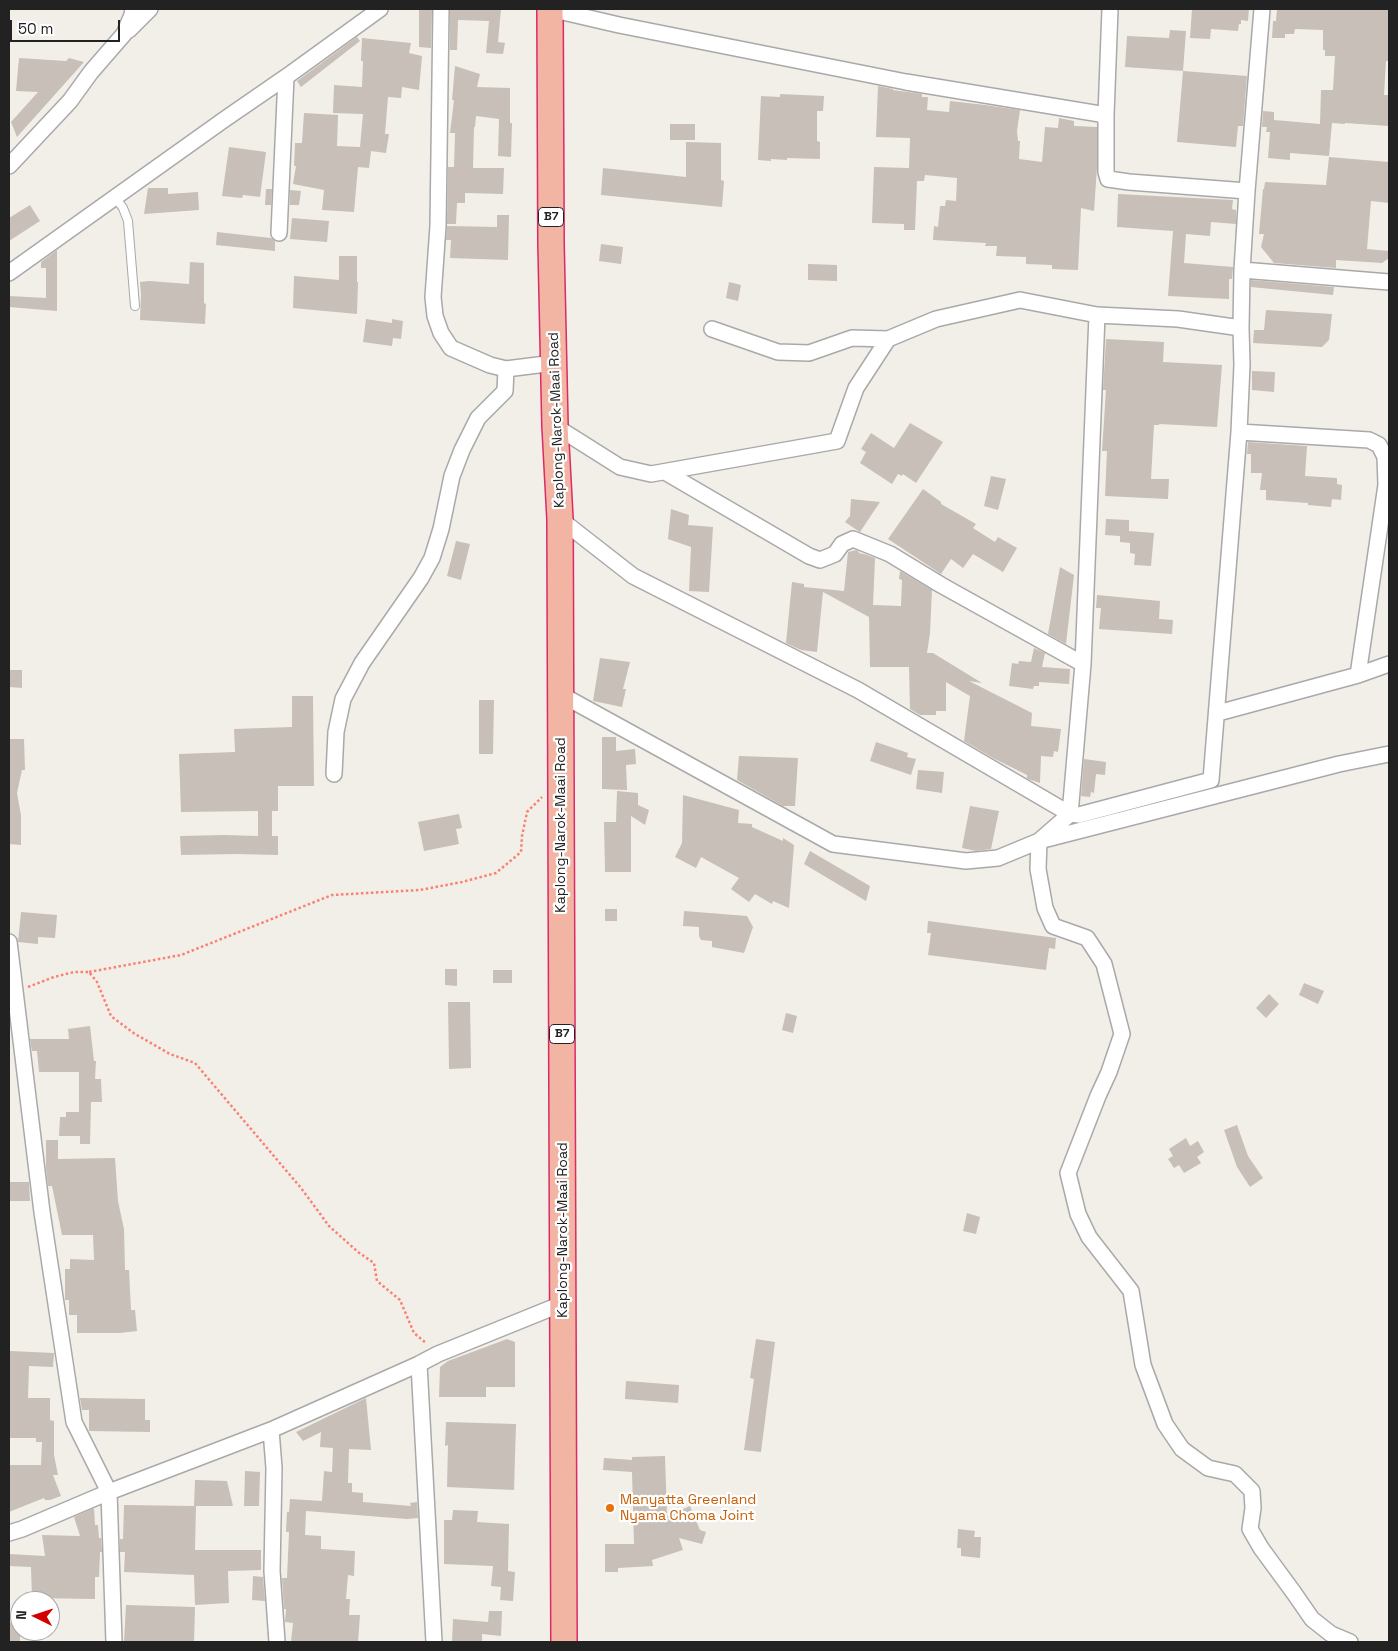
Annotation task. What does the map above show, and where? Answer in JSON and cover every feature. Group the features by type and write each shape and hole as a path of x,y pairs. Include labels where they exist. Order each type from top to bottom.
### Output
{"highway":[{"name":"Kaplong-Narok-Maai Road","path":"550,9 551,234 555,426 560,519 564,1303 562,1642"}],"street":[{"path":"124,34 133,9"},
{"path":"9,166 70,101 91,72 124,34 150,9"},
{"path":"9,273 286,78 380,9"},
{"path":"441,9 439,200 433,297 435,316 441,333 451,348 490,365 506,369 554,363"},
{"path":"550,9 619,25 906,82 1106,115"},
{"path":"1110,9 1106,115 1106,172 1108,179 1247,191"},
{"path":"560,519 633,576 858,690 1070,814 1080,815 1211,780 1218,713 1239,432 1242,365 1242,270 1262,9"},
{"path":"279,233 286,78"},
{"path":"1242,270 1389,282"},
{"path":"712,329 778,352 809,353 852,338 888,339 936,319 1020,300 1097,315 1178,319 1241,328"},
{"path":"1097,315 1083,664 1070,814 1039,841 1038,869 1045,908 1053,926 1087,938 1104,964 1122,1034 1109,1072 1068,1173 1078,1214 1089,1237 1131,1291 1142,1365 1165,1424 1182,1449 1208,1468 1234,1474 1252,1492 1253,1508 1250,1529 1261,1548 1312,1619 1331,1634 1350,1642"},
{"path":"555,426 620,467 651,474 837,441 856,388 888,339"},
{"path":"334,774 336,732 343,699 362,663 421,578 432,558 442,529 452,476 462,450 478,418 505,390 506,369"},
{"path":"1239,432 1369,440 1379,445 1385,458 1388,485 1358,675"},
{"path":"665,472 808,556 820,560 828,557 835,554 842,544 853,539 890,554 941,585 1083,664"},
{"path":"1218,713 1358,675 1389,664"},
{"path":"560,694 833,844 966,861 998,858 1039,841 1339,764 1389,754"},
{"path":"9,942 42,1212 74,1422 109,1492 114,1642"},
{"path":"9,1533 109,1492 271,1430 438,1354 564,1303"},
{"path":"419,1364 434,1642"},
{"path":"271,1430 274,1468 272,1571 278,1642"}],"lane":[{"path":"115,197 123,208 128,221 135,306"}],"path":[{"path":"15,990 74,972 89,972 181,955 332,895 420,890 496,873 521,852 527,812 536,802 561,782"},
{"path":"89,972 97,982 111,1016 135,1034 170,1054 195,1063 301,1188 329,1226 358,1252 374,1263 377,1281 400,1300 414,1333 438,1354"}],"building":[{"path":"419,9 432,9 431,48 419,47"},
{"path":"450,9 501,9 498,42 505,43 503,54 486,53 489,21 458,20 457,50 450,50"},
{"path":"1192,9 1249,9 1248,21 1241,20 1238,31 1211,29 1210,39 1190,38"},
{"path":"1277,9 1389,9 1389,61 1386,61 1384,95 1389,95 1389,126 1332,123 1329,156 1290,153 1290,160 1268,158 1270,132 1266,132 1267,127 1262,127 1263,111 1274,112 1274,120 1320,124 1321,90 1333,90 1335,56 1325,56 1325,50 1323,50 1323,30 1295,29 1294,34 1285,34 1285,38 1272,38 1273,21 1276,21"},
{"path":"1170,30 1186,31 1183,71 1125,67 1127,36 1169,38"},
{"path":"357,37 360,41 301,87 297,81"},
{"path":"362,38 411,43 409,53 422,56 419,90 402,87 401,98 388,97 385,134 389,134 386,153 371,151 369,168 358,167 354,212 322,210 324,190 293,184 296,166 294,166 295,143 302,143 304,113 338,115 337,146 360,147 363,114 333,113 334,85 362,87"},
{"path":"19,58 66,61 69,58 84,62 17,137 11,122 38,92 16,91"},
{"path":"455,66 480,74 477,87 510,88 511,157 498,156 499,119 476,116 473,168 504,168 503,194 465,193 465,203 457,203 456,224 447,224 448,167 454,167 455,133 450,133 454,100 452,100"},
{"path":"1183,71 1247,76 1243,126 1238,126 1236,147 1177,142"},
{"path":"878,86 922,94 922,97 928,97 927,110 949,112 950,101 1020,110 1017,131 1018,141 1020,141 1019,159 1042,162 1045,127 1058,128 1059,118 1074,121 1074,126 1097,127 1094,211 1081,208 1078,270 1052,269 1052,265 1026,264 1026,257 996,256 997,246 985,246 986,243 933,240 934,226 938,227 940,206 945,206 946,200 956,201 957,178 925,175 924,181 917,181 915,230 904,230 904,224 872,223 874,167 909,168 910,138 876,137"},
{"path":"780,94 824,96 823,111 817,111 817,141 820,142 820,159 787,158 787,160 758,160 761,96 780,97"},
{"path":"670,124 695,124 695,140 670,140"},
{"path":"686,142 721,143 721,180 724,181 722,207 601,195 603,168 686,177"},
{"path":"229,147 266,152 260,197 243,195 242,198 222,196"},
{"path":"1329,157 1389,162 1389,203 1371,201 1367,249 1389,251 1389,258 1382,263 1336,260 1336,268 1274,263 1261,247 1264,234 1259,234 1265,182 1326,185"},
{"path":"148,188 168,188 168,194 198,192 199,210 144,214"},
{"path":"266,189 272,189 271,205 265,205"},
{"path":"290,190 301,191 299,205 290,205"},
{"path":"1118,194 1233,200 1232,209 1236,210 1236,224 1211,222 1210,236 1186,234 1184,263 1233,267 1232,279 1229,279 1229,299 1168,296 1173,231 1117,227"},
{"path":"30,205 40,221 9,241 9,218"},
{"path":"497,215 509,215 508,260 450,258 451,240 446,240 447,226 497,227"},
{"path":"292,218 329,221 327,242 290,239"},
{"path":"217,232 271,238 275,241 275,251 216,245"},
{"path":"601,244 623,247 621,264 599,261"},
{"path":"57,250 57,311 9,307 9,296 46,298 46,268 41,268 41,262"},
{"path":"339,256 357,256 357,314 293,308 294,276 339,280"},
{"path":"190,262 204,263 205,324 140,320 140,282 189,284"},
{"path":"808,264 837,265 837,281 808,280"},
{"path":"1251,280 1334,287 1333,295 1251,287"},
{"path":"729,282 741,285 738,301 726,298"},
{"path":"1266,310 1332,314 1329,340 1322,347 1253,343 1254,330 1264,330"},
{"path":"366,319 392,323 392,319 403,321 401,339 393,338 392,346 363,342"},
{"path":"1106,339 1164,342 1163,362 1222,365 1217,427 1154,425 1151,479 1169,479 1168,499 1105,496 1107,451 1102,451 1106,390 1103,390"},
{"path":"1252,371 1275,372 1274,392 1252,390"},
{"path":"910,423 943,442 916,483 903,474 902,476 898,474 892,484 860,463 866,452 861,449 871,433 894,448"},
{"path":"1248,442 1307,446 1305,476 1337,478 1337,484 1342,485 1341,500 1332,499 1331,507 1308,505 1308,503 1266,500 1266,490 1260,490 1262,473 1251,473 1251,454 1247,454"},
{"path":"991,476 1006,479 998,510 984,506"},
{"path":"923,489 941,502 941,504 976,524 973,528 995,542 998,537 1017,548 1003,572 973,554 963,568 951,559 941,574 888,539"},
{"path":"851,499 880,502 860,532 845,522 850,516"},
{"path":"671,509 689,515 688,525 713,527 709,592 689,591 691,547 668,539"},
{"path":"1106,519 1129,520 1129,531 1154,533 1151,566 1134,565 1135,554 1130,553 1130,543 1120,542 1120,536 1105,535"},
{"path":"456,541 470,544 461,580 447,576"},
{"path":"856,550 859,553 875,558 873,605 901,606 902,580 899,579 900,571 932,590 927,653 933,653 982,683 969,681 1032,713 1031,726 1061,729 1058,752 1054,751 1053,757 1041,756 1040,783 1028,779 1027,775 964,741 970,696 946,682 946,711 936,711 936,715 920,715 910,709 909,667 870,667 869,617 823,592 817,652 801,650 786,643 792,582 804,584 804,587 844,591 848,552"},
{"path":"1060,567 1074,575 1066,644 1048,634"},
{"path":"1097,595 1160,601 1159,619 1173,620 1172,634 1099,629 1101,608 1096,608"},
{"path":"1034,648 1045,653 1042,667 1070,669 1069,684 1039,682 1039,686 1034,686 1033,689 1009,686 1012,663 1018,664 1019,661 1031,662"},
{"path":"600,658 630,662 623,689 626,689 622,707 593,701"},
{"path":"9,670 22,670 22,688 9,687"},
{"path":"292,696 313,696 314,786 278,786 278,811 272,811 272,836 278,836 278,855 181,855 180,836 258,836 258,811 181,812 179,754 235,752 234,729 292,727"},
{"path":"479,700 494,700 493,754 479,754"},
{"path":"602,737 616,737 616,751 635,749 636,764 626,765 627,790 602,789"},
{"path":"9,739 24,739 25,770 22,770 17,793 21,815 21,845 9,844"},
{"path":"876,742 908,753 907,757 916,759 911,775 870,761"},
{"path":"739,756 798,758 795,806 783,806 737,780"},
{"path":"1084,759 1106,762 1105,775 1096,774 1094,793 1091,792 1090,797 1081,796"},
{"path":"918,770 944,772 942,793 916,789"},
{"path":"617,791 638,793 638,805 649,810 645,825 631,816 631,872 605,872 604,822 616,822"},
{"path":"683,795 739,810 738,823 752,824 752,827 783,841 783,838 794,845 789,908 773,901 772,904 755,894 749,902 731,889 739,878 701,857 696,868 675,857 682,843"},
{"path":"970,806 999,811 991,849 976,851 962,848"},
{"path":"459,814 462,828 456,829 459,844 424,851 418,822"},
{"path":"810,851 870,886 866,901 804,864"},
{"path":"605,909 617,909 617,921 605,921"},
{"path":"684,911 747,916 753,927 744,953 712,947 712,941 701,940 699,927 683,926"},
{"path":"21,912 57,915 55,938 38,937 38,944 18,942"},
{"path":"928,921 1056,938 1055,949 1049,948 1046,970 928,955 931,933 927,933"},
{"path":"445,969 457,969 457,986 445,985"},
{"path":"493,970 512,970 512,983 493,983"},
{"path":"1304,983 1324,991 1318,1004 1299,995"},
{"path":"1269,994 1279,1004 1266,1018 1256,1008"},
{"path":"448,1002 470,1002 471,1068 449,1069"},
{"path":"786,1013 797,1016 793,1033 782,1030"},
{"path":"90,1026 94,1061 96,1061 95,1079 101,1079 102,1102 91,1102 90,1144 80,1144 80,1136 59,1136 60,1117 66,1117 66,1112 79,1112 79,1072 39,1072 37,1051 32,1051 30,1039 69,1039 68,1029"},
{"path":"1237,1125 1248,1156 1263,1178 1250,1187 1237,1167 1224,1130"},
{"path":"1186,1138 1190,1146 1198,1141 1204,1152 1197,1157 1201,1163 1184,1173 1179,1165 1174,1168 1168,1159 1173,1156 1169,1149"},
{"path":"46,1140 58,1140 58,1159 115,1158 118,1201 124,1229 125,1270 129,1270 131,1310 135,1310 137,1331 77,1333 77,1315 69,1315 69,1300 65,1300 65,1269 70,1269 70,1259 94,1260 93,1235 62,1235 52,1186 48,1186"},
{"path":"9,1182 29,1182 30,1201 9,1201"},
{"path":"967,1213 980,1217 976,1234 963,1231"},
{"path":"507,1339 515,1342 515,1387 486,1387 486,1397 439,1397 440,1367 448,1361"},
{"path":"756,1339 775,1342 761,1452 744,1450 754,1379 750,1378"},
{"path":"10,1351 54,1353 53,1367 29,1366 28,1398 50,1398 50,1420 54,1421 54,1455 58,1475 53,1475 61,1496 50,1500 45,1500 44,1498 9,1512 9,1465 41,1465 42,1442 36,1442 36,1438 9,1438"},
{"path":"626,1381 679,1385 678,1403 625,1399"},
{"path":"80,1398 145,1399 145,1420 150,1420 150,1432 89,1431 89,1410 82,1410"},
{"path":"366,1398 371,1450 349,1449 348,1483 352,1483 352,1492 363,1493 363,1502 411,1506 410,1503 417,1502 418,1518 407,1519 306,1511 305,1535 321,1536 321,1549 355,1551 354,1576 348,1575 346,1599 350,1599 349,1615 360,1615 358,1642 291,1642 293,1623 285,1622 286,1609 284,1609 282,1578 287,1578 289,1532 286,1532 287,1512 289,1512 290,1499 322,1501 324,1471 332,1472 333,1448 320,1447 321,1432 303,1441 296,1432"},
{"path":"446,1422 516,1424 514,1490 447,1487 448,1445 445,1446"},
{"path":"665,1456 667,1516 690,1506 700,1530 706,1532 702,1544 679,1538 683,1550 652,1560 653,1566 618,1568 618,1572 605,1572 605,1544 634,1544 632,1472 603,1470 604,1458 632,1460 632,1457"},
{"path":"245,1471 260,1472 259,1506 244,1506"},
{"path":"195,1480 227,1481 233,1506 194,1506"},
{"path":"124,1505 196,1506 195,1550 261,1550 261,1570 228,1571 229,1603 195,1605 194,1575 124,1572 125,1552 120,1552 120,1539 123,1539"},
{"path":"94,1508 95,1525 98,1525 102,1552 100,1552 99,1577 95,1577 95,1599 60,1598 60,1591 32,1591 31,1567 9,1566 9,1554 45,1556 42,1535 80,1536 74,1517"},
{"path":"453,1510 478,1511 477,1522 509,1524 508,1571 515,1572 513,1601 500,1600 501,1587 491,1586 493,1566 444,1564 444,1520 452,1520"},
{"path":"958,1529 975,1531 974,1537 981,1537 980,1558 961,1556 961,1548 957,1548"},
{"path":"253,1576 263,1577 265,1601 252,1600"},
{"path":"126,1605 195,1607 194,1642 124,1642"},
{"path":"489,1611 502,1611 501,1636 482,1634 482,1642 452,1642 453,1619 488,1622"},
{"path":"10,1623 10,1641 20,1642 9,1642"}],"place":[{"name":"Manyatta Greenland Nyama Choma Joint","path":"610,1508"}]}
